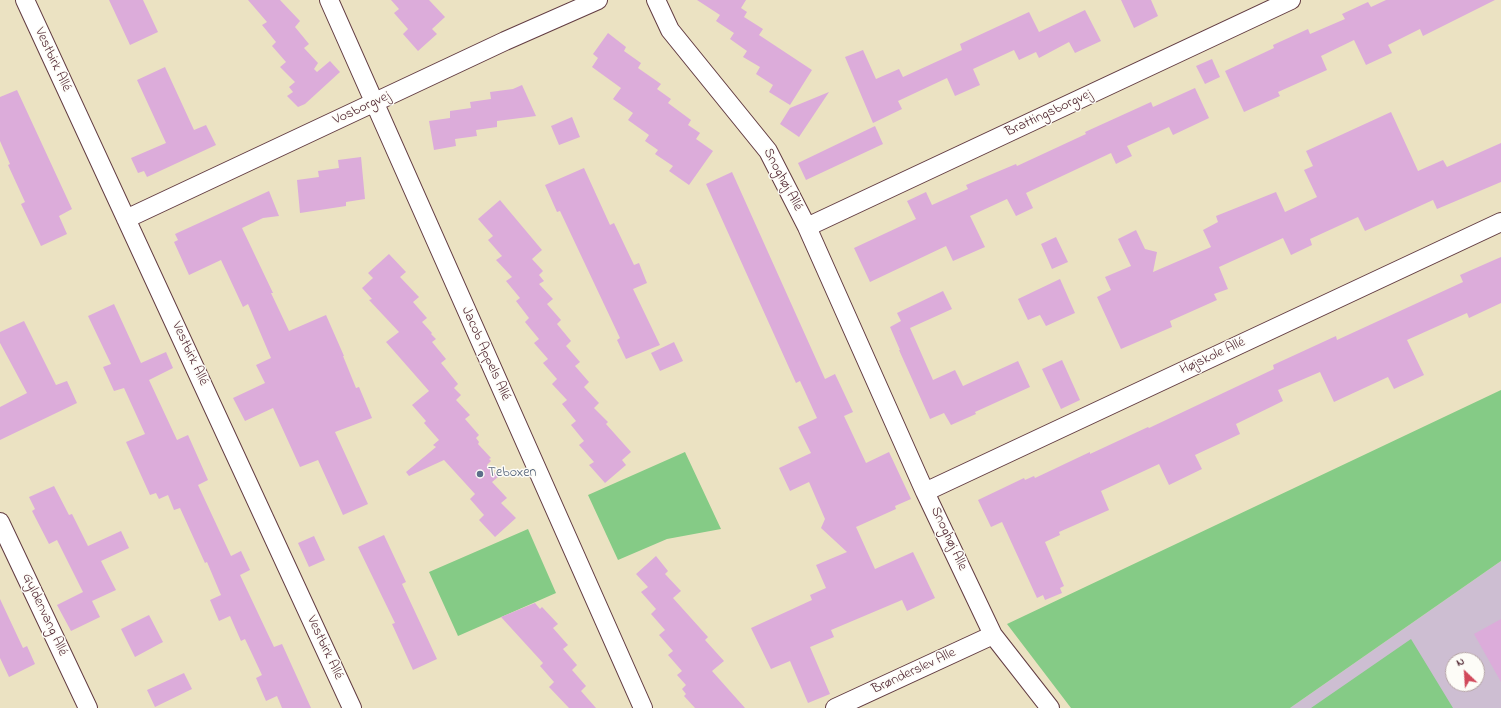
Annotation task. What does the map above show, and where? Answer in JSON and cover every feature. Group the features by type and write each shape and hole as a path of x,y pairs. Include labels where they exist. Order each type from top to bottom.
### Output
{"street":[{"name":"Vestbirk Allé","path":"25,0 352,708"},
{"name":"Jacob Appels Allé","path":"329,0 643,708"},
{"name":"Vosborgvej","path":"126,219 506,41 598,0"},
{"name":"Snoghøj Allé","path":"656,0 670,30 768,151 807,228 865,359"},
{"name":"Brattingsborgvej","path":"807,228 1291,0"},
{"name":"Højskole Allé","path":"925,492 1501,222"},
{"name":"Snoghøj Alle","path":"865,359 925,492 993,635 1050,708"},
{"name":"Gyldenvang Allé","path":"0,522 88,708"},
{"name":"Brønderslev Alle","path":"835,708 993,635"}],"shaded area":[{"path":"1501,561 1501,708 1290,708"}],"green space":[{"path":"1501,390 1501,561 1290,708 1071,708 1007,624"},
{"path":"685,452 721,529 667,539 618,560 588,495"},
{"path":"528,529 556,593 458,636 429,572"},
{"path":"1411,639 1453,708 1311,708"}],"building":[{"path":"109,0 143,0 158,32 130,45"},
{"path":"248,0 280,0 300,21 295,27 309,44 304,48 318,63 314,69 317,72 330,61 340,72 305,104 298,107 287,96 293,92 289,87 295,82 280,67 286,62 272,46 276,42 262,25 267,22"},
{"path":"391,0 429,0 445,17 432,29 437,34 418,51 403,34 408,29 394,13 399,9"},
{"path":"697,0 746,0 741,8 747,12 744,17 763,29 759,35 812,70 790,105 769,92 773,85 756,74 760,67 743,57 747,51 730,39 734,33 716,21 720,15"},
{"path":"1121,0 1151,0 1158,16 1134,28"},
{"path":"1386,0 1495,0 1423,36 1420,29 1388,45 1392,53 1366,65 1354,40 1321,56 1327,70 1278,92 1280,96 1244,112 1225,71 1274,48 1273,45 1308,29 1310,34 1345,19 1342,14 1368,2 1371,7"},
{"path":"1085,10 1101,41 1075,53 1069,42 1039,58 1036,52 1019,60 1014,50 973,69 980,85 955,96 947,78 898,101 902,109 873,123 845,57 863,50 876,79 899,69 903,77 962,50 960,44 1029,12 1039,32"},
{"path":"608,33 626,47 624,51 641,63 638,68 661,84 657,89 671,99 668,103 691,120 688,125 700,133 696,139 713,151 689,185 669,171 673,166 655,154 658,150 645,141 649,135 628,120 633,113 613,99 621,88 592,67 598,58 593,54"},
{"path":"1212,59 1220,77 1205,84 1196,66"},
{"path":"165,67 194,130 206,125 216,145 147,177 144,171 138,173 131,158 166,143 137,80"},
{"path":"522,85 536,116 497,121 497,127 476,130 477,136 455,139 456,146 434,150 429,121 450,118 450,111 471,108 470,102 491,99 490,92 513,89"},
{"path":"1195,88 1209,118 1173,135 1169,127 1127,146 1132,156 1116,164 1111,153 1026,193 1033,208 1016,216 1007,199 970,216 985,247 953,261 946,246 870,282 854,248 916,219 907,201 926,192 932,205 968,189 966,185 1016,164 1017,166 1086,134 1085,132 1151,102 1153,107"},
{"path":"17,90 72,209 59,216 67,234 41,246 21,204 25,202 8,165 10,164 0,141 0,97"},
{"path":"829,92 799,137 780,124 790,108"},
{"path":"1391,112 1418,171 1443,160 1447,167 1501,143 1501,182 1437,209 1433,200 1365,231 1358,217 1310,239 1312,245 1291,255 1283,238 1219,267 1228,289 1214,294 1217,300 1170,321 1172,327 1121,349 1097,297 1111,290 1105,277 1131,266 1118,239 1136,230 1145,249 1157,252 1153,272 1211,247 1203,230 1218,222 1216,216 1276,192 1285,212 1317,197 1304,170 1313,166 1306,151"},
{"path":"572,117 580,137 559,145 551,126"},
{"path":"875,126 883,144 806,180 798,163"},
{"path":"361,157 365,199 346,202 346,206 300,213 297,180 319,177 318,171 339,168 338,160"},
{"path":"584,168 610,225 614,223 634,265 639,263 647,283 633,289 660,345 626,359 617,340 620,338 560,211 557,212 545,185"},
{"path":"732,172 825,379 835,374 853,412 844,416 866,463 889,452 911,499 895,506 896,509 856,527 875,569 913,552 935,598 907,611 902,600 831,630 834,637 810,647 830,694 808,703 790,661 771,669 751,628 812,600 810,595 826,588 816,565 847,552 821,528 825,519 809,482 790,491 779,468 811,453 798,427 817,418 800,381 796,383 706,184"},
{"path":"269,191 279,216 263,218 242,228 273,293 271,293 289,331 326,315 356,388 359,387 372,418 335,432 368,504 343,515 318,460 300,467 273,408 245,421 233,398 265,383 256,365 271,358 248,304 243,307 221,260 189,275 174,242 178,240 175,234"},
{"path":"500,200 542,250 532,259 543,271 539,275 544,281 539,284 553,299 547,304 561,320 557,324 571,341 566,346 580,362 575,366 589,382 584,387 599,403 594,408 608,422 606,424 631,452 622,460 626,465 605,483 589,465 594,462 579,445 584,441 571,425 576,421 562,404 567,400 552,384 557,379 543,363 548,359 534,343 539,339 525,322 529,318 516,301 520,298 506,281 512,277 496,260 502,256 488,240 493,236 478,219"},
{"path":"1056,237 1068,262 1052,269 1041,244"},
{"path":"389,254 406,272 400,277 419,297 413,302 427,318 422,322 436,339 432,342 446,359 441,363 458,384 454,388 461,395 456,400 470,415 465,419 479,435 476,438 479,442 478,444 491,458 489,459 491,461 487,465 498,477 492,482 507,498 501,503 516,518 495,537 479,520 484,515 470,499 475,494 444,460 409,476 406,472 436,447 433,445 439,440 424,423 426,421 412,405 429,391 386,342 399,332 369,300 372,299 362,288 373,278 368,273"},
{"path":"1501,257 1501,303 1469,318 1467,313 1407,340 1424,375 1394,389 1388,377 1334,402 1320,372 1278,390 1283,401 1236,424 1240,434 1195,455 1202,469 1169,485 1159,464 1101,491 1109,510 1059,532 1060,535 1045,542 1064,586 1060,588 1062,593 1045,600 1043,595 1037,598 1002,522 991,527 978,500 1024,478 1025,480 1034,476 1035,478 1090,452 1090,454 1148,427 1149,428 1274,369 1273,365 1336,336 1337,340 1463,282 1460,275"},
{"path":"1060,279 1075,313 1046,326 1040,315 1028,320 1018,299"},
{"path":"943,291 952,309 910,328 933,380 955,370 963,386 1018,361 1030,387 975,412 976,414 951,425 944,413 930,419 890,327 901,321 897,313"},
{"path":"114,304 141,363 166,352 173,368 149,380 177,440 188,435 208,480 198,485 231,556 241,551 250,570 240,575 274,647 282,644 311,708 282,708 277,696 266,701 256,678 262,675 245,639 241,641 230,616 219,621 210,600 221,595 207,562 205,563 180,508 174,510 168,495 159,499 156,493 150,495 126,442 145,434 124,388 114,391 103,367 111,364 88,316"},
{"path":"24,321 56,385 67,381 77,403 0,440 0,407 27,393 0,343 0,332"},
{"path":"674,342 683,361 660,371 651,353"},
{"path":"1062,360 1080,400 1061,409 1042,369"},
{"path":"54,486 69,515 72,514 88,546 121,531 129,548 101,561 116,590 92,601 100,617 71,631 57,605 83,592 57,540 49,544 32,511 35,509 29,497"},
{"path":"384,535 406,582 402,584 437,659 413,670 392,624 395,623 358,547"},
{"path":"314,536 325,560 309,567 298,543"},
{"path":"656,556 668,571 665,574 681,591 673,598 708,637 705,640 724,661 712,671 745,708 695,708 684,696 686,694 682,689 686,685 677,675 682,671 668,655 673,651 659,635 665,630 651,614 656,609 641,592 648,587 636,574"},
{"path":"0,599 23,648 27,646 35,664 9,677 0,658"},
{"path":"535,603 540,609 542,607 558,624 553,628 568,645 563,649 577,665 572,670 586,686 581,691 596,708 569,708 549,687 554,682 540,666 543,663 501,617"},
{"path":"149,615 163,642 135,657 121,629"},
{"path":"1501,619 1501,682 1485,652 1474,634"},
{"path":"184,673 192,689 155,707 147,690"}],"place":[{"name":"Teboxen","path":"480,474"}]}
